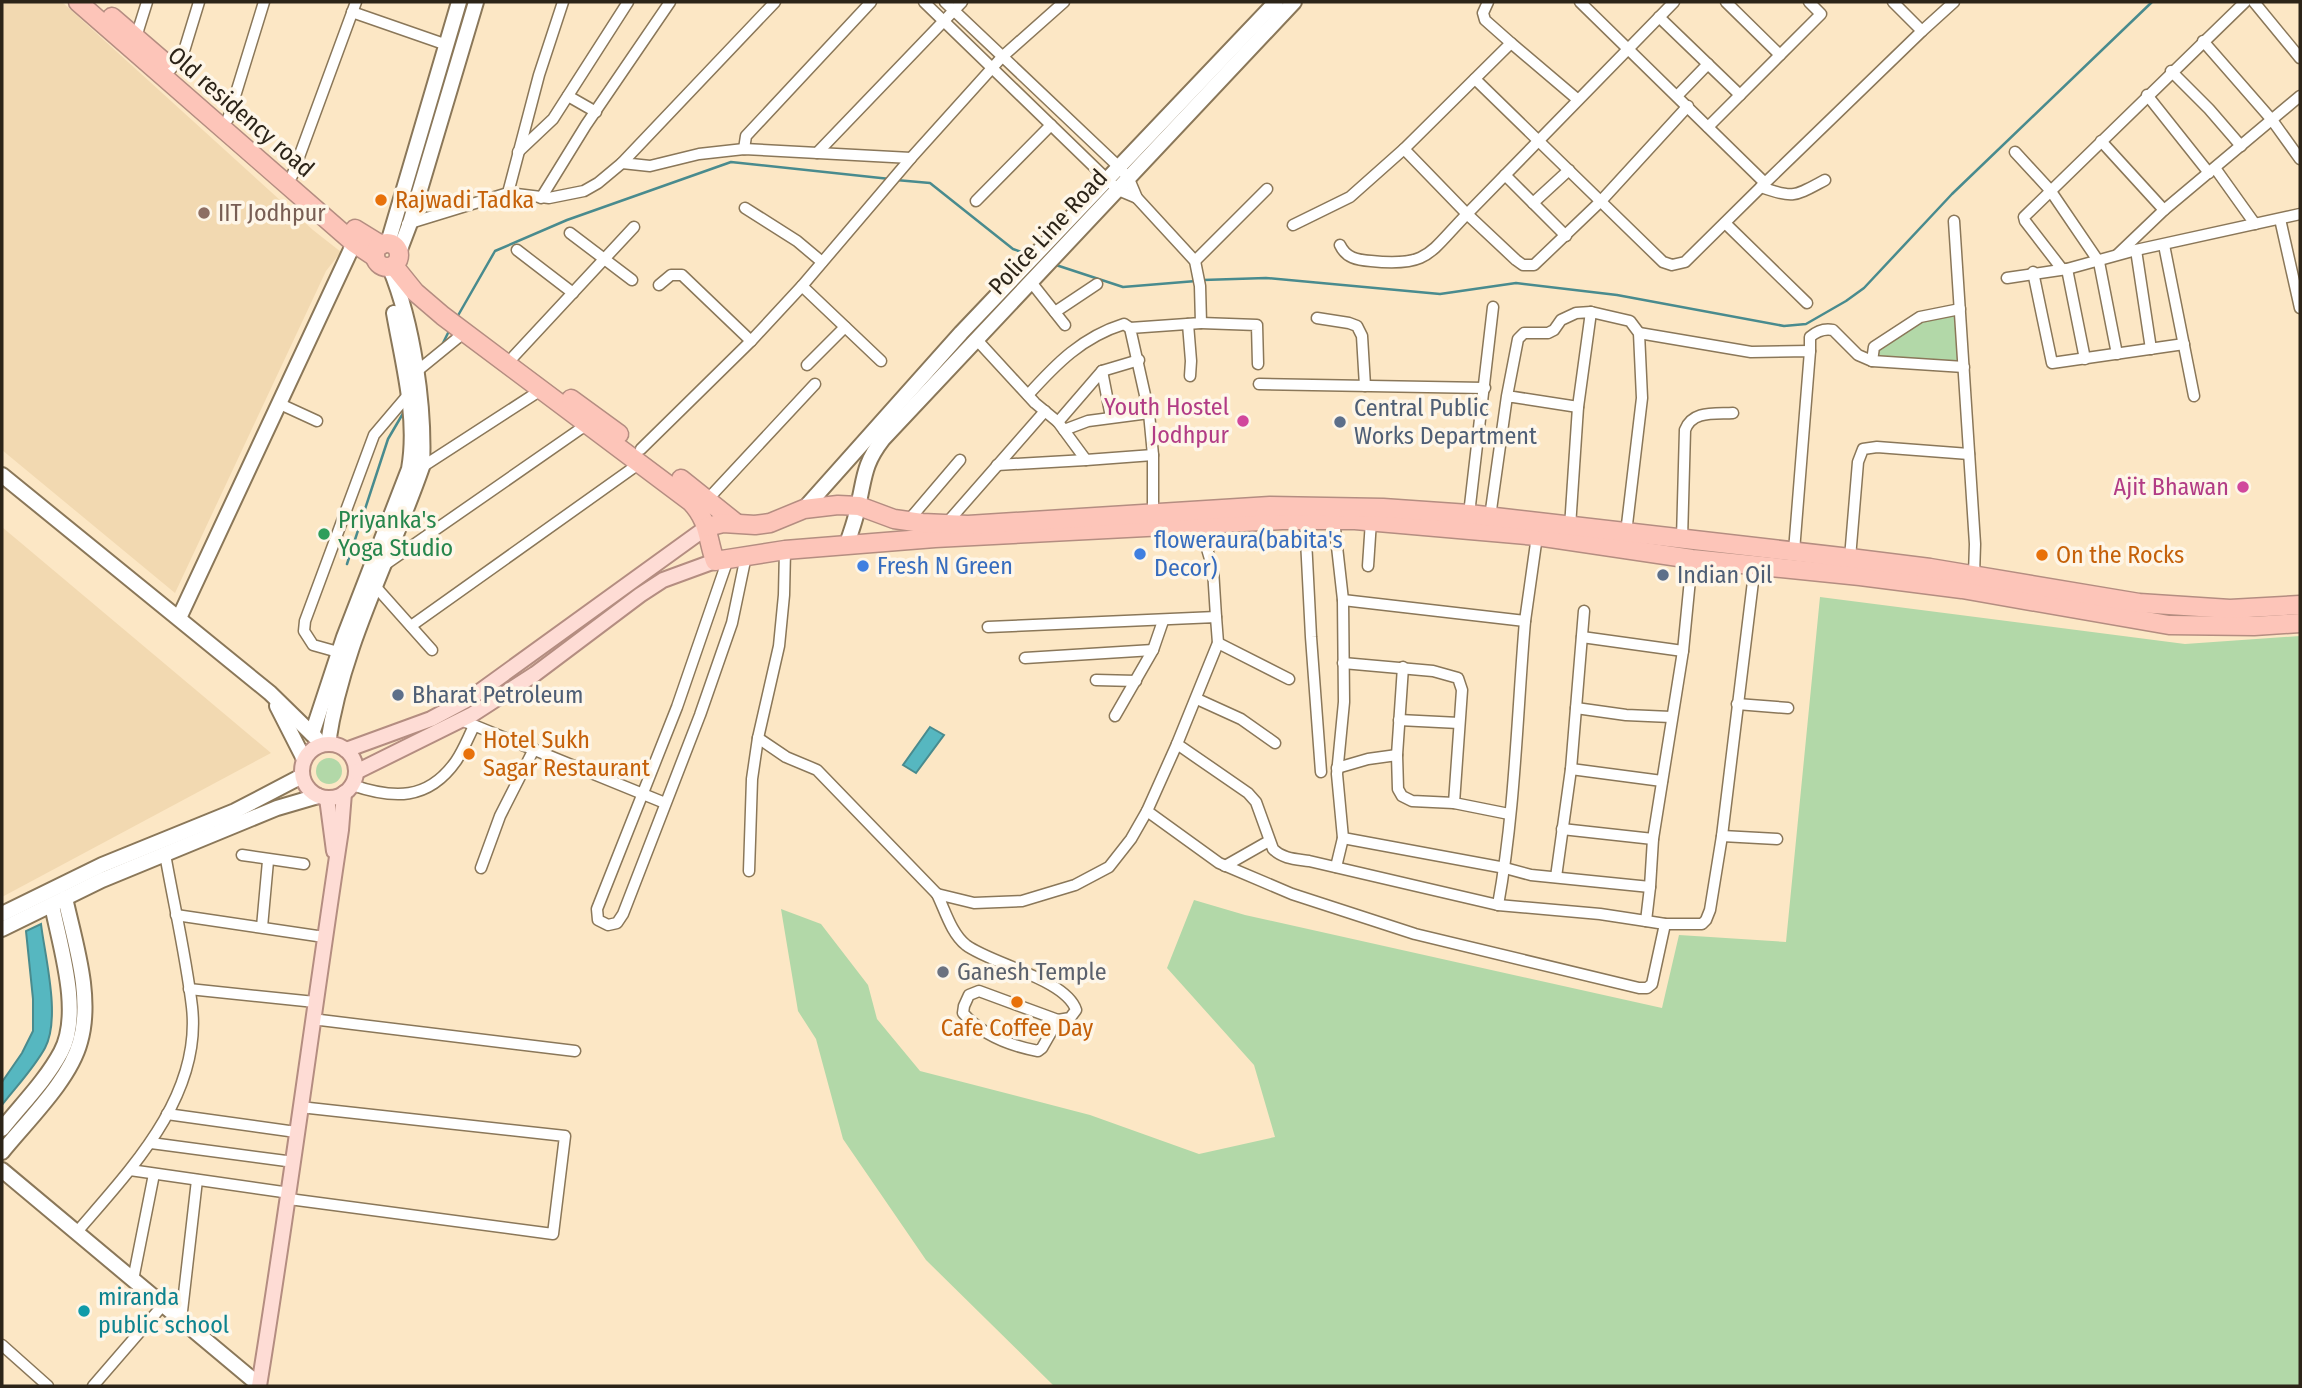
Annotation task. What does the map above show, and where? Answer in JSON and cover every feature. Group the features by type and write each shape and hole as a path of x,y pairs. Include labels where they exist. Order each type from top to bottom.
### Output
{"highway":[{"name":"Old residency road","path":"78,2 354,243 389,254"},
{"name":"Old residency road","path":"94,2 292,176 389,254"},
{"path":"389,254 426,303 586,425 708,499 737,523"},
{"path":"389,254 433,296 640,456 697,508 730,558 847,544 1198,518 1270,506 1332,506 1469,514 1794,551 1974,575 2170,606 2230,609 2300,605"},
{"path":"708,527 737,523 770,523 804,509 838,505 859,506 894,519 945,524 1153,513 1198,518 1371,521 1537,536 1692,559 1962,589 2169,625 2300,624"}],"main road":[{"path":"346,750 422,722 472,697 708,527"},
{"path":"323,797 468,723 663,580 730,558"},
{"path":"259,1386 294,1162 324,937 355,763 346,750 320,741 304,759 302,776 305,784 323,797 337,859"}],"street":[{"path":"136,37 148,2"},
{"path":"171,69 184,51 199,2"},
{"path":"228,119 264,2"},
{"path":"292,176 356,2"},
{"path":"320,741 375,586 386,564 422,467 424,436 391,293 389,254 459,2"},
{"path":"320,741 338,652 409,469 413,449 413,391 398,287 389,254 410,223 476,2"},
{"path":"511,193 518,153 563,2"},
{"path":"518,153 554,119 571,97 628,2"},
{"path":"537,198 670,2"},
{"path":"389,254 410,223 511,193 537,198 584,191 598,183 622,163 775,2"},
{"path":"744,149 746,136 871,2"},
{"path":"923,2 1113,184 1137,198"},
{"path":"944,2 1124,173 1137,198 1196,264 1200,286 1201,323"},
{"path":"817,153 962,2"},
{"path":"411,626 640,456 802,286 882,191 1002,57 1064,2"},
{"path":"804,509 1051,238 1124,173 1276,2"},
{"name":"Police Line Road","path":"1124,173 1294,2"},
{"path":"1488,2 1483,13 1485,20 1577,99"},
{"path":"1580,2 1688,106 1763,185 1785,195 1793,195 1825,180"},
{"path":"1339,244 1347,256 1357,260 1399,264 1428,254 1674,2"},
{"path":"1726,2 1780,55"},
{"path":"1708,127 1821,14 1809,2"},
{"path":"1893,2 1922,31"},
{"path":"1475,79 1663,262 1672,265 1685,262 1954,2"},
{"path":"2085,359 2065,269 2038,239 2024,217 2171,71 2245,2"},
{"path":"2254,2 2300,58"},
{"path":"352,12 447,45"},
{"path":"1659,17 1740,95"},
{"path":"2203,41 2272,120 2300,159"},
{"path":"1293,225 1350,197 1404,149 1511,43"},
{"path":"1677,96 1708,64"},
{"path":"2171,71 2209,108 2241,146"},
{"path":"2147,95 2255,224"},
{"path":"2118,255 2164,209 2300,96"},
{"path":"571,97 594,111"},
{"path":"1404,149 1466,214 1523,265 1534,265 1601,201 1688,106"},
{"path":"976,201 1051,125"},
{"path":"2101,142 2164,209"},
{"path":"622,163 650,166 699,153 744,149 908,162"},
{"path":"2015,152 2050,190 2099,262 2117,354"},
{"path":"1533,204 1569,170"},
{"path":"1504,175 1566,236"},
{"name":"Police Line Road","path":"847,544 859,506 870,455 1063,248 1113,184"},
{"path":"1196,264 1267,189"},
{"path":"745,208 797,241 822,262"},
{"path":"2007,278 2099,262 2136,250 2300,214"},
{"path":"2280,219 2300,308"},
{"path":"1954,221 1975,544 1974,575"},
{"path":"1725,223 1807,303"},
{"path":"514,356 634,227"},
{"path":"570,233 632,280"},
{"path":"179,618 354,243"},
{"path":"2164,245 2194,396"},
{"path":"517,250 573,293"},
{"path":"2136,250 2151,349"},
{"path":"2033,272 2052,363 2184,344"},
{"path":"659,285 671,275 682,275 751,341"},
{"path":"1033,280 1065,325"},
{"path":"1055,312 1097,284"},
{"path":"802,286 881,361"},
{"path":"1469,514 1493,307"},
{"path":"1872,361 1874,347 1920,317 1960,309"},
{"path":"1570,527 1578,407 1591,312"},
{"path":"1490,517 1518,339 1524,333 1548,333 1554,330 1561,320 1576,313 1591,312 1630,321 1639,333 1642,398 1626,533"},
{"path":"1317,318 1357,326 1362,336 1365,386"},
{"path":"1028,395 1055,365 1091,337 1124,324 1130,328 1201,323 1257,325 1258,364"},
{"path":"1188,324 1190,376"},
{"path":"807,365 845,327"},
{"path":"1130,328 1149,413 1153,455 1153,513"},
{"path":"1794,551 1810,337 1816,332 1833,330 1858,355 1872,361 1964,367"},
{"path":"338,652 313,645 304,631 305,621 374,435 464,332"},
{"path":"1639,333 1751,352 1810,351"},
{"path":"977,340 1061,426 1086,460"},
{"path":"1061,426 1102,371 1139,360"},
{"path":"1102,371 1111,417"},
{"path":"708,499 816,384"},
{"path":"1259,384 1485,388"},
{"path":"422,467 541,390"},
{"path":"1507,396 1578,407"},
{"path":"280,404 317,421"},
{"path":"945,524 1045,411"},
{"path":"1061,426 1149,413"},
{"path":"1682,539 1685,430 1688,421 1694,416 1733,413"},
{"path":"386,564 586,425"},
{"path":"1850,558 1858,462 1863,449 1877,447 1969,454"},
{"path":"997,465 1153,455"},
{"path":"908,521 960,460"},
{"path":"2,475 270,692 320,741"},
{"path":"937,894 974,903 1001,903 1022,901 1075,886 1109,867 1131,839 1147,811 1197,699 1218,643 1213,569 1198,518"},
{"path":"1305,520 1321,772"},
{"path":"1334,520 1343,600 1344,702 1337,768 1343,838 1336,867"},
{"path":"1368,566 1371,521"},
{"path":"1498,905 1504,868 1525,621 1537,536"},
{"path":"749,871 752,779 758,738 779,646 785,550"},
{"path":"730,558 732,623 700,715 623,914 617,923 608,925 598,919 597,909 677,706 730,558"},
{"path":"1646,921 1653,839 1682,651 1692,559"},
{"path":"1177,744 1248,793 1255,802 1269,841 1278,854 1290,859 1336,867 1498,905 1600,914 1665,924 1702,924 1706,920 1722,836 1755,565"},
{"path":"375,586 432,650"},
{"path":"1343,600 1525,621"},
{"path":"1556,877 1571,769 1584,611"},
{"path":"988,627 1216,617"},
{"path":"1115,716 1153,650 1163,621"},
{"path":"1582,637 1682,651"},
{"path":"1218,643 1289,679"},
{"path":"1025,658 1153,650"},
{"path":"1343,663 1403,667 1458,678 1462,690 1454,803"},
{"path":"1403,667 1397,755 1398,789 1402,796 1412,801 1454,803 1509,814"},
{"path":"1096,680 1136,681"},
{"path":"270,692 304,759"},
{"path":"1197,699 1241,719 1275,743"},
{"path":"1737,704 1788,708"},
{"path":"1576,708 1626,715 1671,717"},
{"path":"1399,720 1459,723"},
{"path":"350,783 379,794 410,794 424,788 457,761 468,723 665,803"},
{"path":"758,738 786,757 817,770 937,894 963,943 1018,968 1069,998 1076,1010 1070,1018 1058,1020 979,992 969,995 964,1006 963,1013 973,1024 1018,1048 1038,1051 1058,1020"},
{"path":"481,868 500,816 534,749"},
{"path":"1337,768 1368,759 1397,755"},
{"path":"1571,769 1662,781"},
{"path":"2,914 102,865 235,811 302,776"},
{"path":"2,929 165,854 276,808 323,797"},
{"path":"1147,811 1225,866 1292,894 1415,934 1639,988 1647,988 1652,984 1665,924"},
{"path":"1562,829 1653,839"},
{"path":"1722,836 1777,839"},
{"path":"1343,838 1504,868 1531,876 1650,887"},
{"path":"1225,866 1269,841"},
{"path":"76,1233 151,1143 178,1092 190,1050 192,1009 165,854"},
{"path":"242,855 304,864"},
{"path":"262,927 268,860"},
{"path":"2,1129 46,1075 61,1052 66,1038 69,998 59,902"},
{"path":"2,1152 57,1084 74,1058 80,1041 83,997 59,902"},
{"path":"176,915 324,937"},
{"path":"189,989 315,1002"},
{"path":"312,1019 575,1051"},
{"path":"130,1170 553,1234 565,1136 300,1107"},
{"path":"167,1114 296,1132"},
{"path":"151,1143 294,1162"},
{"path":"2,1170 259,1386"},
{"path":"133,1280 154,1174"},
{"path":"181,1320 197,1180"},
{"path":"93,1386 163,1305"},
{"path":"2,1345 41,1384"}],"shaded area":[{"path":"2,2 62,2 313,230 341,252 326,271 175,593 2,450"},
{"path":"2,527 271,753 2,897"}],"green space":[{"path":"1955,315 1959,361 1880,357 1879,348 1917,323"},
{"path":"1820,597 2185,644 2300,636 2300,1386 1054,1386 926,1260 843,1139 816,1039 798,1011 781,909 821,924 868,985 877,1019 920,1071 1090,1115 1199,1154 1275,1137 1254,1065 1167,968 1194,900 1245,915 1662,1008 1679,935 1786,942"},
{"path":"329,758 338,762 342,771 338,780 329,784 320,780 316,771 320,762"}],"water":[{"path":"930,727 944,735 916,773 903,765"},
{"path":"41,924 52,1004 50,1035 36,1063 2,1105 2,1082 33,1031 33,999 26,931"}],"waterway":[{"path":"1203,280 1266,278 1440,294 1516,283 1617,295 1784,326 1806,324 1864,288 1952,194 2152,2"},
{"path":"456,319 495,251 567,220 731,162 890,179"},
{"path":"896,180 930,183 1013,249 1027,254"},
{"path":"1056,265 1123,287 1196,281"},
{"path":"441,347 449,331"},
{"path":"347,564 388,439 405,410"}],"place":[{"name":"Rajwadi Tadka","path":"381,200"},
{"name":"IIT Jodhpur","path":"204,213"},
{"name":"Youth Hostel Jodhpur","path":"1243,421"},
{"name":"Central Public Works Department","path":"1340,422"},
{"name":"Ajit Bhawan","path":"2243,487"},
{"name":"Priyanka's Yoga Studio","path":"324,534"},
{"name":"floweraura(babita's Decor)","path":"1140,554"},
{"name":"On the Rocks","path":"2042,555"},
{"name":"Fresh N Green","path":"863,566"},
{"name":"Indian Oil","path":"1663,575"},
{"name":"Bharat Petroleum","path":"398,695"},
{"name":"Hotel Sukh Sagar Restaurant","path":"469,754"},
{"name":"Ganesh Temple","path":"943,972"},
{"name":"Cafe Coffee Day","path":"1017,1002"},
{"name":"miranda public school","path":"84,1311"}]}
